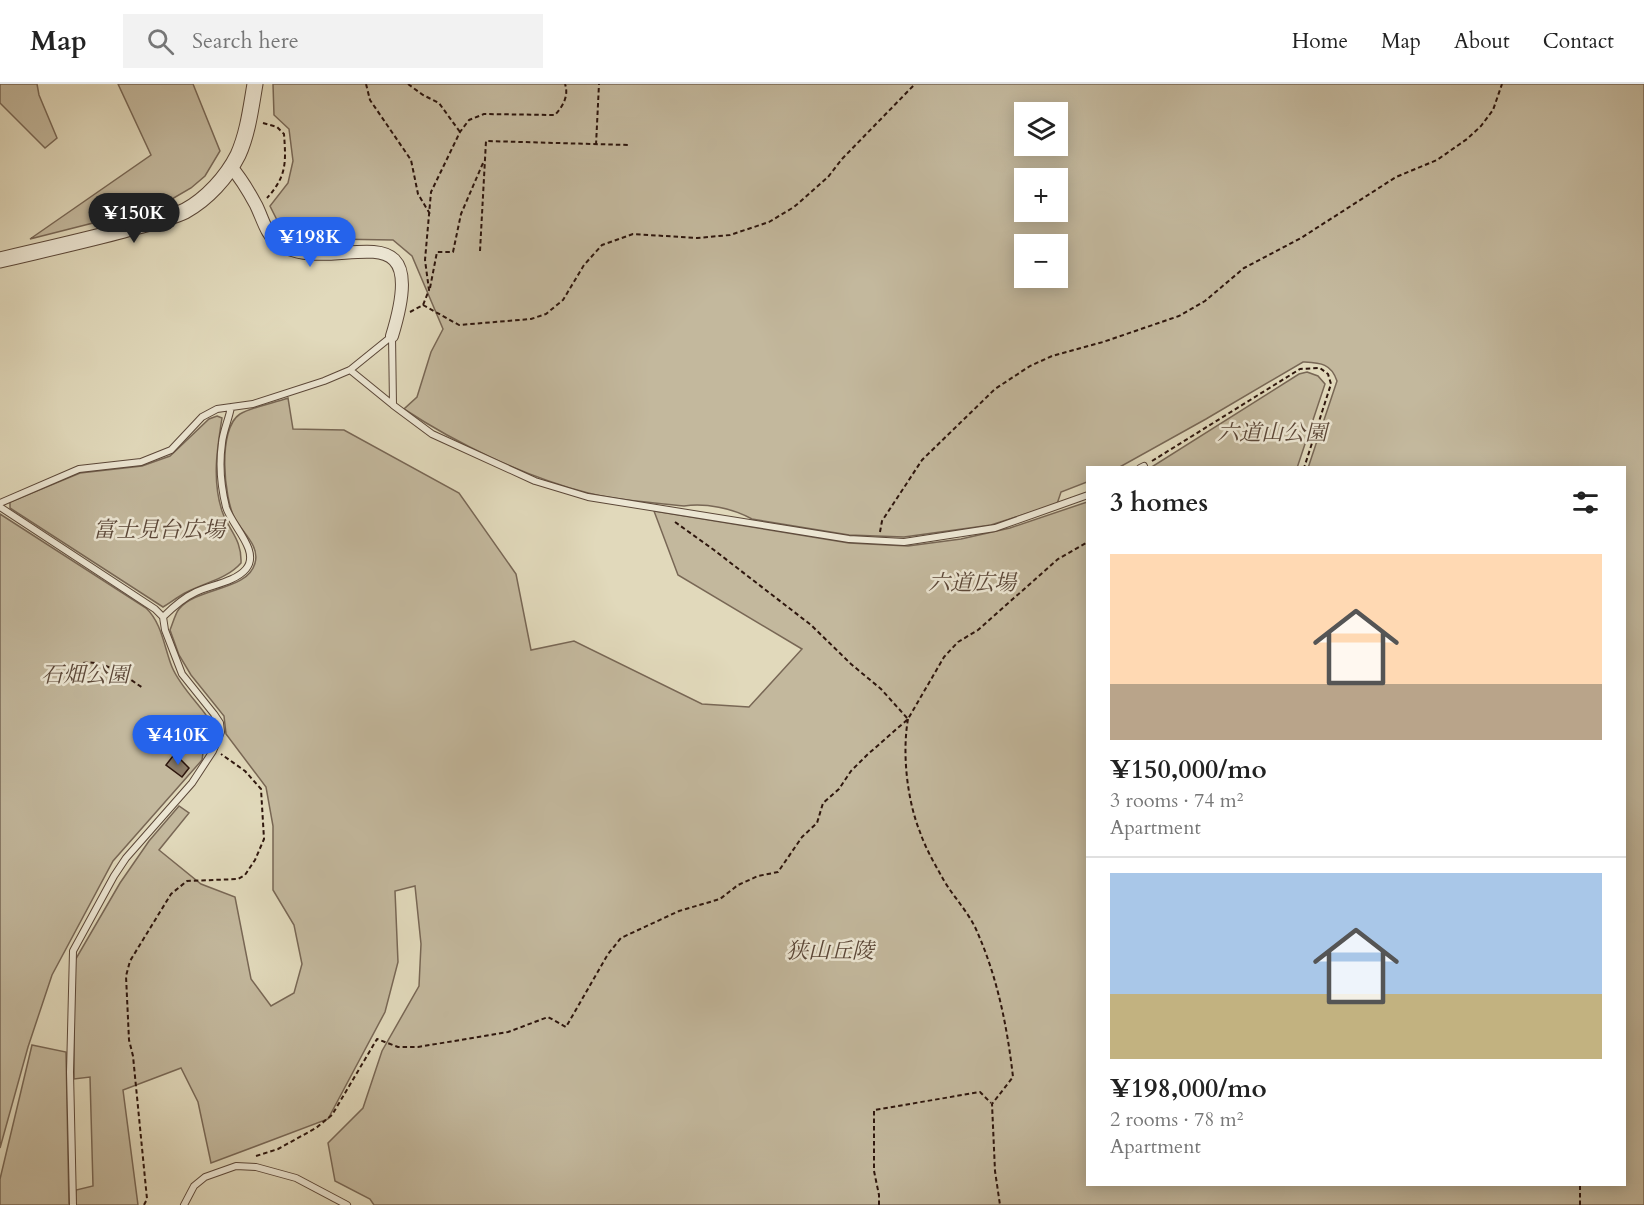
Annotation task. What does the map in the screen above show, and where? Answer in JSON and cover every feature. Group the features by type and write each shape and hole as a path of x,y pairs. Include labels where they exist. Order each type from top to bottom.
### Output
{"street":[{"path":"0,260 90,239 171,217 188,210 223,179 242,146 255,84"},
{"path":"231,166 256,206 269,234 288,249 314,254 369,251 394,259 398,264 402,283 400,310 392,336"}],"lane":[{"path":"0,505 79,469 141,462 171,450 202,417 216,409 253,404 324,381 350,370 392,336"},
{"path":"392,336 393,405"},
{"path":"350,370 432,434 535,481 588,497 821,535 904,542 995,528 1086,496"},
{"path":"163,617 173,607 195,593 237,576 250,563 251,556 247,545 227,510 221,471 222,442 231,407"},
{"path":"0,505 155,609 163,617 165,630 182,674 220,723 221,732 213,750 192,783 126,858 73,951 70,1072 73,1205"},
{"path":"184,1205 194,1186 206,1177 236,1166 256,1167 296,1178 347,1205"}],"path":[{"path":"366,84 370,100 411,160 418,194 430,214"},
{"path":"408,84 439,103 460,132"},
{"path":"429,290 424,260 431,192 460,132 469,120 484,114 555,115 564,106 565,84"},
{"path":"596,145 599,84"},
{"path":"423,305 459,325 531,319 546,314 563,300 584,265 602,245 633,234 697,238 730,235 770,222 794,207 828,177 842,159 915,84"},
{"path":"878,541 882,521 922,460 995,389 1030,366 1052,356 1103,342 1179,316 1205,301 1244,268 1301,238 1396,177 1437,160 1467,139 1493,110 1502,84"},
{"path":"256,206 269,196 280,181 285,158 284,134 277,127 257,122"},
{"path":"480,251 486,141 628,145"},
{"path":"397,319 423,305 429,290 437,252 453,252 461,214 484,160"},
{"path":"1144,466 1300,369 1320,368 1328,374 1330,384 1305,466"},
{"path":"654,508 714,550 811,625 851,664 881,688 908,719"},
{"path":"236,1166 288,1144 316,1128 332,1115 377,1039 398,1047 418,1047 508,1032 548,1017 566,1027 608,954 621,938 679,911 720,899 738,885 778,872 802,837 817,823 823,802 839,789 851,771 867,755 908,719 944,657 958,642 978,630 1058,560 1086,543"},
{"path":"83,663 104,665 142,688"},
{"path":"908,719 905,735 909,789 919,832 943,880 974,924 998,988 1008,1032 1013,1077 992,1104 995,1171 1000,1205"},
{"path":"144,1205 147,1199 133,1056 129,1040 126,976 130,961 171,894 187,881 238,879 245,875 255,860 264,839 261,789 245,771 213,750"},
{"path":"879,1205 874,1171 874,1110 980,1092 992,1104"},
{"path":"1580,1186 1580,1205"}],"green space":[{"path":"0,84 37,84 39,95 57,138 45,148 0,103"},
{"path":"118,84 193,84 220,151 205,176 191,188 160,206 30,239 151,155"},
{"name":"狭山丘陵","path":"273,84 1644,84 1644,1205 374,1205 370,1199 335,1181 328,1143 363,1108 382,1051 419,986 421,944 415,886 395,891 398,962 385,1012 328,1119 211,1163 198,1102 181,1068 123,1090 138,1205 75,1205 76,1190 93,1186 90,1077 74,1079 74,962 120,883 149,841 179,806 189,813 159,850 201,884 235,897 251,979 271,1006 294,993 302,964 294,925 273,890 273,826 266,787 226,734 224,716 191,675 179,655 170,630 179,609 187,602 243,579 255,563 253,545 235,519 228,496 225,449 228,434 233,422 240,414 288,398 293,429 344,430 459,493 516,574 531,650 574,641 702,704 749,707 802,649 678,575 654,511 849,543 908,546 961,539 1010,528 1086,502 1086,1186 1626,1186 1626,466 1309,466 1337,381 1328,367 1303,362 1122,466 1086,466 1086,482 1061,492 1057,504 991,525 904,537 849,535 752,519 719,507 635,501 588,493 517,469 446,435 404,409 417,397 431,352 443,329 412,256 393,240 307,241 283,232 270,206 288,183 293,161 289,129 274,115"},
{"name":"六道山公園","path":"1307,372 1318,376 1325,384 1298,466 1153,466 1299,374"},
{"name":"富士見台広場","path":"217,416 222,418 216,464 217,488 222,511 237,541 241,563 229,573 187,592 163,607 10,508 10,502 80,473 142,466 170,456 209,419"},
{"name":"石畑公園","path":"0,514 146,608 156,621 176,676 217,732 203,753 202,760 113,861 52,975 28,1047 0,1148"},
{"path":"32,1045 66,1052 69,1205 0,1205 0,1179"}],"building":[{"path":"173,756 178,757 189,768 182,777 166,765"}],"park label":[{"name":"六道広場","path":"972,582"}]}
